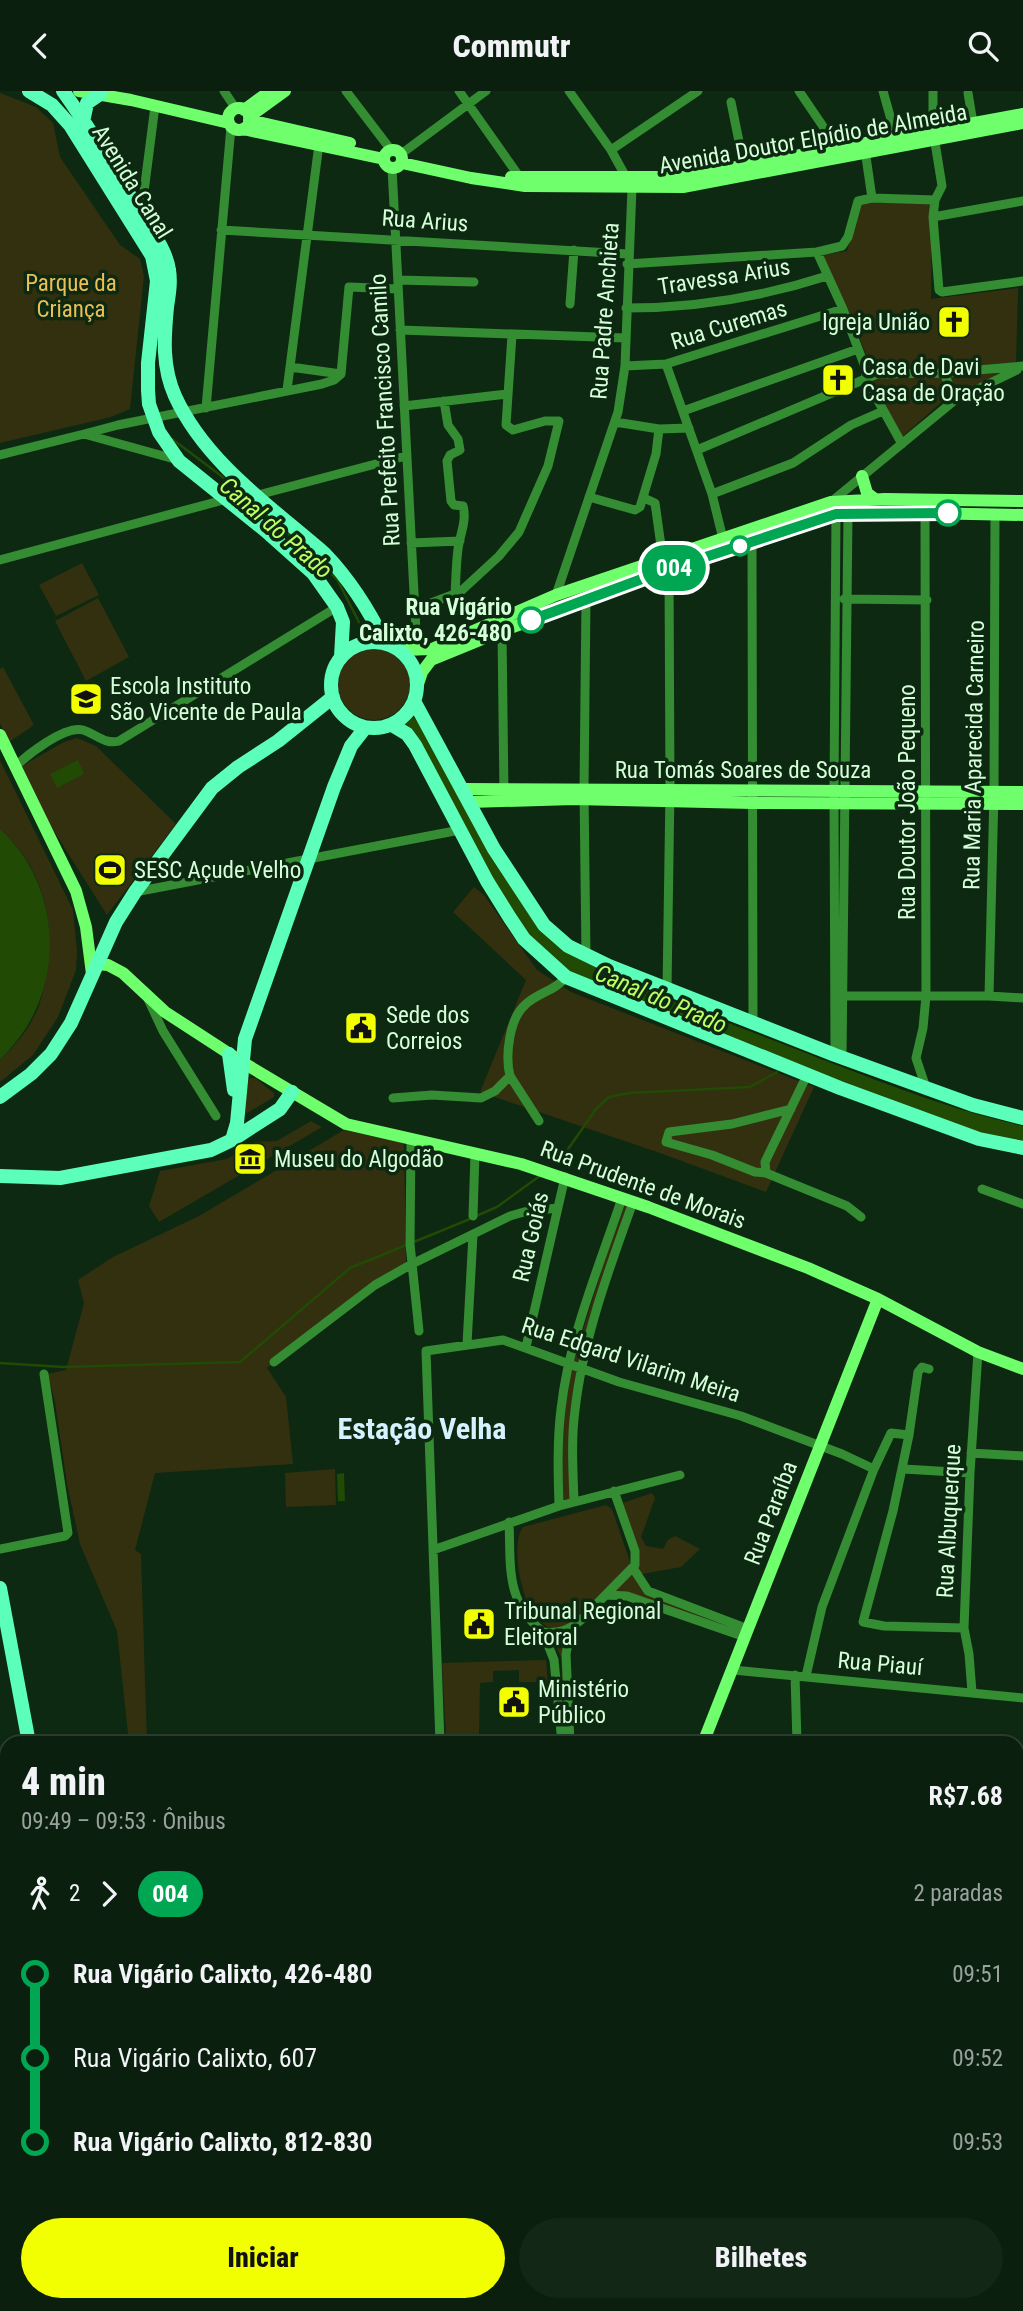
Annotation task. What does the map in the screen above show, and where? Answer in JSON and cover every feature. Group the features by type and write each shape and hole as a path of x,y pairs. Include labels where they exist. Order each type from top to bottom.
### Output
{"main road":[{"name":"Avenida Canal","path":"29,91 52,105 70,125 152,256 157,281 148,363 148,390 153,418 166,443 179,460 313,573 337,607 343,622 341,657"},
{"name":"Avenida Canal","path":"62,91 141,215 168,265 170,289 164,350 170,383 183,411 214,455 341,571 368,611 385,643"},
{"path":"79,91 239,119 285,91"},
{"path":"128,91 239,119"},
{"path":"239,119 270,91"},
{"path":"83,122 87,103 100,94"},
{"name":"Avenida Doutor Elpídio de Almeida","path":"934,135 974,123 1023,114"},
{"name":"Avenida Doutor Elpídio de Almeida","path":"239,119 319,144 394,157"},
{"name":"Avenida Doutor Elpídio de Almeida","path":"239,119 471,179 629,182 683,187 865,147 1023,123"},
{"name":"Avenida Doutor Elpídio de Almeida","path":"629,182 682,177 837,147 865,147"},
{"path":"148,390 163,389 170,383"},
{"path":"862,476 867,493 875,499"},
{"path":"1023,501 875,499 723,539 666,564 586,599 431,660 422,672 416,694 401,719 392,725 365,728 348,720 333,697 331,683 334,669 341,657 361,644 385,643 400,650 432,649 556,595 666,564 752,542 838,510 1023,515"},
{"path":"400,650 413,666 416,694 494,849 544,925 562,942 586,956 838,1056 986,1109 1023,1118"},
{"path":"0,1097 51,1055 71,1023 116,922 135,891 212,788 278,741 333,697"},
{"path":"392,725 407,734 415,745 487,881 524,939 566,977 807,1075 979,1139 1023,1148"},
{"path":"232,1140 245,1039 340,771 351,747 365,728"},
{"path":"0,735 76,891 94,969"},
{"name":"Rua Tomás Soares de Souza","path":"466,796 994,798 1023,792"},
{"name":"Rua Tomás Soares de Souza","path":"994,798 1023,804"},
{"name":"Rua Prudente de Morais","path":"94,969 108,965 123,973 165,1013 346,1123 565,1177 808,1268 878,1299 978,1352 1023,1369"},
{"path":"229,1053 238,1109"},
{"path":"0,1176 60,1178 211,1150 232,1140 280,1109 292,1092"},
{"name":"Rua Paraíba","path":"706,1736 878,1299"},
{"path":"0,1588 5,1643 27,1736"}],"street":[{"path":"206,408 221,230 239,119 224,91"},
{"path":"346,91 394,157 486,91"},
{"path":"459,91 523,182"},
{"path":"569,91 629,182"},
{"path":"611,151 687,94 698,91"},
{"path":"799,91 837,147"},
{"path":"883,91 897,142"},
{"path":"933,91 934,135 942,186 935,200 933,217 939,290 945,293 1023,281"},
{"path":"968,93 974,123"},
{"path":"731,102 744,166"},
{"path":"141,215 155,106"},
{"path":"287,390 319,144"},
{"path":"865,147 872,198"},
{"name":"Rua Prefeito Francisco Camilo","path":"394,157 417,650"},
{"name":"Rua Padre Anchieta","path":"556,595 615,422 625,366 629,182"},
{"path":"902,444 866,379 865,367 843,309 817,252 842,246 848,237 858,201 872,198 935,200"},
{"path":"933,217 1023,201"},
{"name":"Rua Arius","path":"221,230 574,250 627,259 817,252"},
{"path":"570,305 574,250"},
{"name":"Travessa Arius","path":"626,308 664,308 734,299 827,276"},
{"path":"0,455 183,411 334,380 341,374 349,287 474,282"},
{"name":"Rua Curemas","path":"625,366 666,365 843,309"},
{"path":"400,330 625,338"},
{"path":"415,609 455,594 478,577 519,532 548,466 559,421 545,421 513,431 506,425 512,335"},
{"path":"683,411 858,349"},
{"path":"666,365 712,494 723,539"},
{"path":"697,450 884,373 944,373 1023,366"},
{"path":"838,1056 844,996 836,599 838,510 862,476 955,400 1023,366"},
{"path":"290,367 341,374"},
{"path":"944,373 955,400"},
{"path":"404,405 507,394"},
{"path":"444,401 448,425 458,439 460,450 450,455 447,461 451,501 454,505 463,506 465,510 455,594"},
{"path":"712,494 793,463 851,425 883,411"},
{"path":"615,422 659,429 689,428"},
{"path":"589,497 635,510 640,506 656,454 659,429"},
{"path":"84,434 179,460"},
{"path":"258,495 406,456"},
{"path":"644,498 655,503 666,564 669,795 667,989"},
{"path":"0,560 227,499"},
{"path":"838,510 847,599 839,797 838,1056"},
{"name":"Rua Doutor João Pequeno","path":"925,513 926,996 923,1028 916,1058 926,1088"},
{"name":"Rua Maria Aparecida Carneiro","path":"989,996 994,798 995,514"},
{"path":"411,543 460,541"},
{"path":"752,542 753,1022"},
{"path":"586,599 586,956"},
{"path":"836,599 927,600"},
{"path":"15,767 34,751 70,730 81,730 108,742 119,741 337,607"},
{"path":"502,631 504,795"},
{"path":"135,891 460,830"},
{"path":"539,1121 510,1076 509,1053 517,1016 523,1006 559,986 566,977"},
{"path":"844,996 1023,998"},
{"path":"147,997 163,1031 216,1116"},
{"path":"766,1173 765,1162 807,1075"},
{"path":"393,1098 432,1095 481,1098 495,1091 510,1076"},
{"path":"791,1109 732,1124 669,1132 666,1142 712,1155 755,1172 766,1173 847,1206 861,1217"},
{"path":"411,1138 410,1244 419,1331"},
{"path":"472,1216 475,1153"},
{"name":"Rua Goiás","path":"526,1347 565,1177"},
{"path":"982,1189 1023,1204"},
{"path":"559,1506 559,1436 569,1363 627,1200"},
{"path":"574,1502 574,1411 582,1367 627,1200"},
{"path":"274,1362 411,1259 524,1212 557,1208"},
{"path":"467,1344 474,1234"},
{"name":"Rua Edgard Vilarim Meira","path":"433,1550 426,1351 503,1340 637,1387 741,1416 820,1445 874,1469"},
{"name":"Rua Albuquerque","path":"972,1692 964,1628 978,1352"},
{"path":"929,1370 922,1367 918,1372 904,1469 863,1622 884,1626 964,1628"},
{"path":"0,1549 68,1533 44,1374"},
{"path":"806,1676 822,1607 885,1442 891,1433 909,1435"},
{"path":"971,1453 1023,1456"},
{"path":"904,1469 970,1473"},
{"path":"440,1736 433,1550 559,1506 680,1475"},
{"path":"543,1632 555,1634 571,1629 632,1569 636,1556 614,1491"},
{"path":"509,1522 514,1593 523,1611 543,1632 554,1660 561,1736"},
{"path":"632,1569 648,1591 747,1633"},
{"path":"607,1595 627,1596 747,1633"},
{"path":"570,1736 566,1654 571,1629"},
{"name":"Rua Piauí","path":"733,1670 1023,1698"},
{"path":"795,1675 797,1736"}],"green space":[{"name":"Parque da Criança","path":"0,93 36,107 53,123 60,157 120,245 140,259 144,276 130,409 111,417 0,443"},
{"path":"872,200 932,202 931,299 1018,288 1016,365 946,398 903,436 870,380 870,365 848,309 822,255 847,251 861,204"},
{"path":"82,563 99,595 56,616 39,585"},
{"path":"98,598 129,657 86,681 55,621"},
{"path":"381,648 400,658 408,670 408,698 400,710 388,718 367,720 348,710 340,698 338,677 348,658 360,650"},
{"path":"3,667 34,725 9,742 0,723 0,669"},
{"name":"SESC Açude Velho","path":"77,738 96,746 176,824 107,915 47,820 20,767 64,742"},
{"path":"0,760 73,910 77,952 76,970 58,1017 33,1055 0,1082 0,1059 24,1033 39,1006 49,955 49,935 43,896 36,878 15,844 0,829"},
{"path":"474,887 484,895 537,970 571,992 814,1087 766,1192 480,1092 526,980 453,912"},
{"path":"255,1078 274,1093 274,1097 242,1116 247,1080"},
{"name":"Museu do Algodão","path":"311,1121 322,1127 159,1222 149,1206 160,1171 227,1159 255,1142 277,1141"},
{"path":"344,1130 404,1143 406,1263 267,1368 286,1397 293,1464 155,1473 135,1550 141,1554 147,1736 128,1736 117,1631 80,1544 48,1374 66,1370 84,1303 78,1280 113,1257 199,1216"},
{"path":"623,1201 629,1204 580,1365 573,1362"},
{"path":"571,1365 579,1369 572,1500 561,1503 562,1431"},
{"path":"335,1469 336,1505 286,1507 285,1473"},
{"path":"652,1493 655,1498 641,1537 646,1546 663,1549 668,1540 675,1536 700,1549 681,1567 642,1574 637,1570 620,1504"},
{"path":"606,1505 612,1509 630,1562 629,1569 579,1619 561,1628 549,1627 538,1619 529,1606 523,1589 517,1553 523,1527"},
{"path":"632,1574 645,1592 745,1631 742,1635 613,1591"},
{"path":"572,1630 569,1645 573,1736 569,1736 564,1726 561,1657 552,1638"},
{"path":"546,1660 548,1687 543,1687 542,1682 519,1682 519,1670 493,1671 493,1682 480,1683 479,1736 446,1736 442,1663"}],"water":[{"path":"414,717 568,953 670,1000 867,1077 960,1109 1023,1126 1023,1145 995,1139 822,1077 564,972 534,944 503,900 402,727"},
{"path":"78,760 84,774 57,788 50,774"},
{"path":"0,829 22,854 38,882 47,913 50,944 47,976 37,1006 22,1034 0,1059"},
{"path":"344,1473 345,1501 338,1501 337,1474"}],"waterway":[{"name":"Canal do Prado","path":"172,439 220,475 321,562 338,581 363,630"},
{"path":"566,1152 596,1109 609,1097 629,1093 750,1087 777,1072"},
{"path":"476,1216 497,1207 541,1175"},
{"path":"0,1363 63,1367 240,1362 350,1268 470,1219"}],"bus line":[{"name":"004","path":"531,620 669,569 836,514 948,513"}],"place":[{"name":"Igreja União","path":"954,322"},
{"name":"Casa de Davi Casa de Oração","path":"838,380"},
{"name":"Rua Vigário Calixto, 426-480","path":"531,620"},
{"name":"Escola Instituto São Vicente de Paula","path":"86,699"},
{"name":"SESC Açude Velho","path":"110,870"},
{"name":"Sede dos Correios","path":"361,1028"},
{"name":"Museu do Algodão","path":"250,1159"},
{"name":"Tribunal Regional Eleitoral","path":"479,1624"},
{"name":"Ministério Público","path":"514,1702"}],"district":[{"name":"Estação Velha","path":"422,1428"}]}
